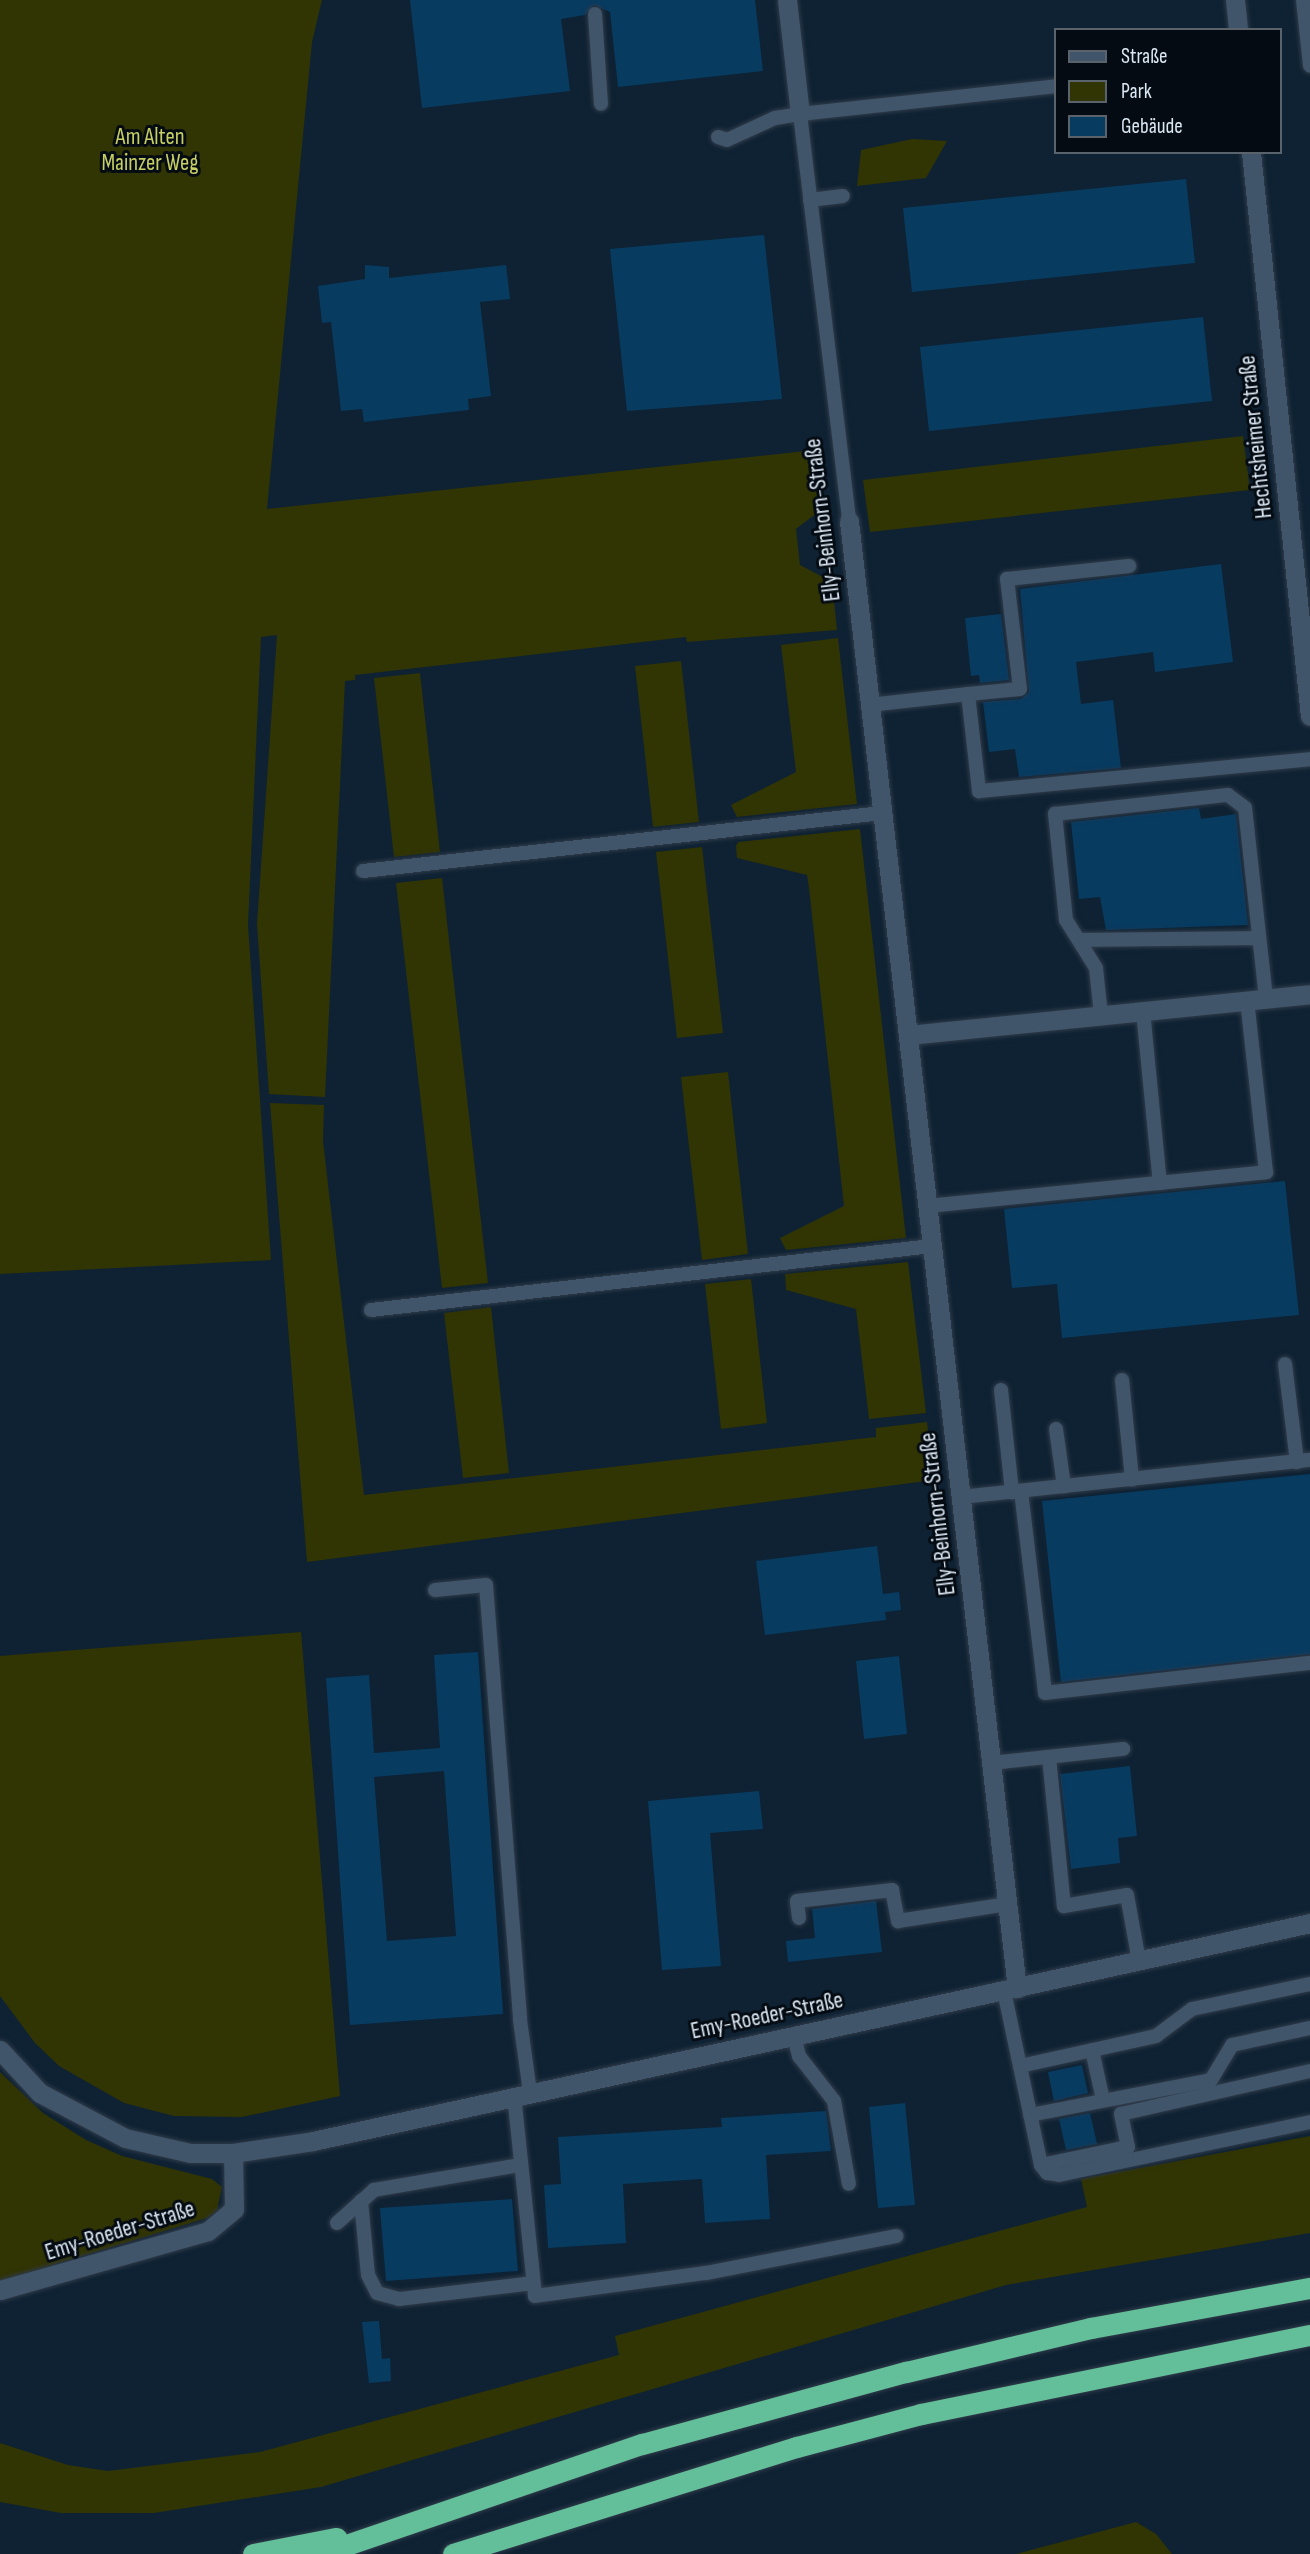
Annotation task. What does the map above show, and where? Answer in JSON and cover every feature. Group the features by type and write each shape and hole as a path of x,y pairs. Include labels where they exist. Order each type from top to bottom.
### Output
{"highway":[{"path":"320,2554 390,2527 642,2444 906,2372 1091,2328 1310,2288"},
{"path":"453,2554 797,2447 908,2418 1310,2335"},
{"path":"253,2554 390,2527"}],"street":[{"name":"Elly-Beinhorn-Straße","path":"787,0 800,114"},
{"path":"1235,0 1238,28"},
{"name":"Hechtsheimer Straße","path":"1251,154 1310,716"},
{"name":"Elly-Beinhorn-Straße","path":"849,521 1008,1905 1011,1989"},
{"path":"908,1035 1310,994"},
{"name":"Emy-Roeder-Straße","path":"0,2050 40,2092 125,2138 190,2153 233,2153 313,2141 1310,1923"},
{"name":"Emy-Roeder-Straße","path":"0,2290 208,2231 234,2209 233,2153"}],"lane":[{"path":"1303,0 1310,66"},
{"path":"595,14 601,104"},
{"path":"718,137 727,141 775,118 800,114 1054,86"},
{"name":"Elly-Beinhorn-Straße","path":"800,114 849,521"},
{"path":"810,200 843,197"},
{"path":"870,705 1020,690 1007,579 1129,566"},
{"path":"968,694 979,791 1310,759"},
{"path":"927,1206 1266,1172 1257,1000 1259,938 1245,808 1228,795 1055,814 1066,920 1097,968 1101,1016"},
{"path":"363,871 882,813"},
{"path":"1079,940 1259,938"},
{"path":"1143,1011 1160,1183"},
{"path":"371,1310 932,1246"},
{"path":"961,1497 1304,1461 1285,1364"},
{"path":"1122,1380 1132,1479"},
{"path":"1001,1390 1045,1693 1310,1663"},
{"path":"1056,1429 1064,1486"},
{"path":"435,1590 486,1585 520,2020 521,2165 535,2296 598,2290 896,2236"},
{"path":"991,1763 1123,1749"},
{"path":"1049,1757 1064,1906 1127,1895 1139,1961"},
{"path":"799,1918 797,1901 892,1890 898,1921 1008,1905"},
{"path":"1021,2073 1092,2050 1156,2036 1192,2009 1310,1984"},
{"path":"1011,1989 1021,2073 1041,2165 1047,2172 1059,2175 1310,2122"},
{"path":"1030,2115 1103,2100 1121,2101 1211,2080 1233,2045 1310,2028"},
{"path":"794,2035 799,2056 834,2101 849,2184"},
{"path":"1092,2050 1103,2100"},
{"path":"1041,2165 1128,2147 1121,2113 1310,2071"},
{"path":"337,2223 374,2190 521,2165"},
{"path":"362,2201 368,2275 377,2293 399,2299 533,2283"}],"green space":[{"name":"Am Alten Mainzer Weg","path":"0,0 322,0 312,42 267,509 815,450 822,509 796,529 800,565 832,582 837,630 687,642 686,637 355,675 355,680 345,681 325,1097 269,1094 257,924 277,635 261,637 248,925 271,1260 0,1274"},
{"path":"912,139 947,141 926,178 857,186 861,150"},
{"path":"1243,436 1250,490 870,532 863,480"},
{"path":"838,638 857,804 737,817 731,805 796,772 781,645"},
{"path":"681,661 699,822 653,827 635,666"},
{"path":"420,673 440,852 394,857 374,678"},
{"path":"860,829 906,1238 786,1250 780,1238 844,1206 809,888 807,875 737,858 736,846 738,842"},
{"path":"702,847 723,1033 677,1038 656,852"},
{"path":"442,878 488,1283 442,1288 396,883"},
{"path":"728,1072 748,1254 702,1260 681,1077"},
{"path":"270,1103 324,1105 323,1141 364,1495 876,1437 876,1428 927,1422 934,1480 307,1562"},
{"path":"908,1262 926,1413 869,1419 856,1309 786,1290 785,1274"},
{"path":"751,1279 767,1423 721,1429 705,1284"},
{"path":"491,1307 509,1473 463,1478 444,1313"},
{"path":"301,1632 340,2096 242,2117 174,2116 124,2103 59,2066 35,2043 0,1996 0,1656"},
{"path":"0,2072 43,2113 86,2140 122,2156 212,2179 222,2187 217,2211 207,2218 0,2281"},
{"path":"1310,2136 1310,2233 1006,2285 321,2487 154,2513 61,2513 0,2502 0,2443 68,2465 108,2471 260,2452 619,2355 615,2336 1087,2207 1081,2179"},
{"path":"1136,2522 1156,2534 1172,2554 1016,2554"}],"building":[{"path":"410,0 755,0 763,71 618,87 610,12 594,5 585,15 561,19 570,91 422,108"},
{"path":"1186,179 1195,263 912,292 903,208"},
{"path":"764,235 782,399 627,411 610,249"},
{"path":"365,265 389,267 389,278 506,265 510,299 480,302 491,396 468,399 469,410 364,422 362,409 341,411 331,322 322,323 318,286 365,279"},
{"path":"1203,317 1212,401 929,431 920,347"},
{"path":"1221,564 1233,662 1155,672 1153,652 1076,662 1081,704 1113,700 1121,768 1019,777 1015,749 989,752 983,702 1021,699 1029,692 1020,589"},
{"path":"1001,614 1009,680 980,683 979,675 971,676 965,618"},
{"path":"1199,808 1201,819 1236,814 1248,925 1106,930 1100,897 1079,899 1071,822"},
{"path":"1285,1181 1299,1315 1062,1338 1057,1284 1012,1288 1004,1209"},
{"path":"1310,1474 1310,1654 1061,1682 1042,1501"},
{"path":"877,1546 883,1594 899,1592 901,1610 885,1612 886,1620 765,1635 756,1561"},
{"path":"478,1652 503,2014 350,2025 326,1678 369,1675 374,1753 440,1748 434,1655","holes":["444,1771 456,1936 387,1941 374,1777"]},
{"path":"899,1656 907,1734 864,1739 856,1661"},
{"path":"1130,1766 1137,1836 1118,1838 1120,1863 1071,1869 1060,1774"},
{"path":"759,1791 763,1829 710,1833 721,1966 662,1970 648,1801"},
{"path":"876,1901 882,1952 788,1962 786,1941 815,1938 812,1909"},
{"path":"1082,2065 1088,2093 1054,2101 1048,2072"},
{"path":"905,2103 915,2205 878,2208 869,2107"},
{"path":"826,2111 831,2151 766,2155 770,2219 705,2223 702,2179 623,2184 626,2243 548,2248 544,2185 561,2184 558,2137 722,2127 721,2118"},
{"path":"1090,2113 1097,2144 1066,2150 1059,2119"},
{"path":"512,2199 518,2271 386,2281 380,2208"},
{"path":"379,2321 382,2359 390,2358 391,2381 369,2383 362,2322"}]}
